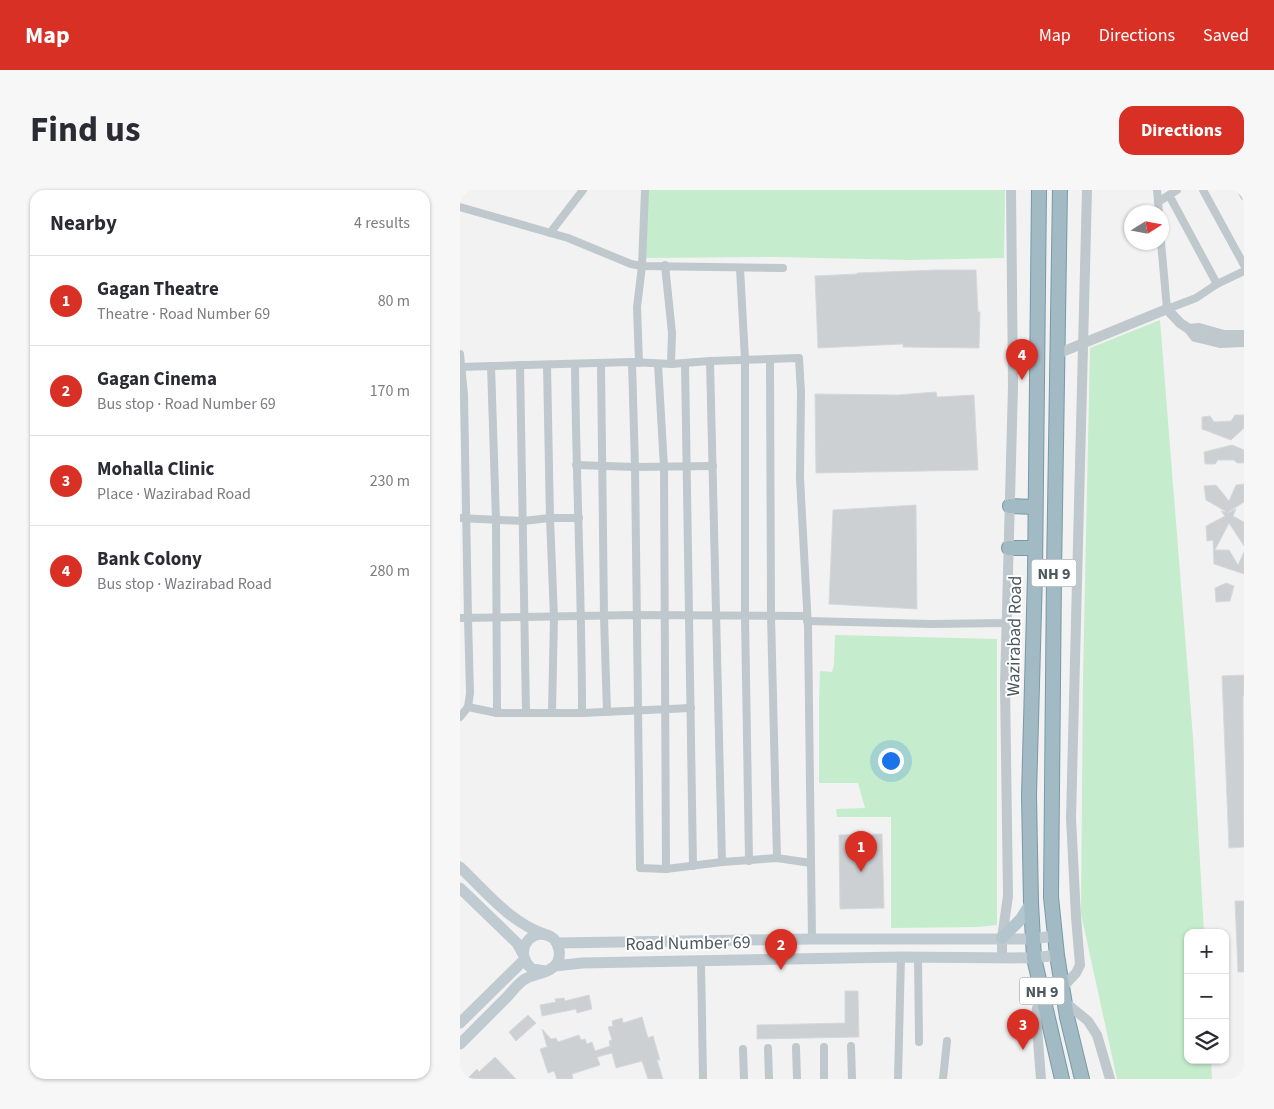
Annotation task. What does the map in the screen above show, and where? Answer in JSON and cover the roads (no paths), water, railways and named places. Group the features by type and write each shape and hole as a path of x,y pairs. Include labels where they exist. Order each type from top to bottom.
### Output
{"highway":[{"name":"Wazirabad Road","path":"1039,190 1036,507 1029,795 1031,903 1034,958 1062,1079"},
{"name":"NH 9","path":"1060,190 1051,897 1054,936 1065,1002 1082,1079"},
{"path":"1010,506 1036,507"},
{"path":"1009,548 1035,548"}],"main road":[{"path":"460,867 514,918 553,940 560,955 550,968 532,969 517,943 460,888"},
{"path":"1002,938 1024,915 1031,903"},
{"path":"460,1023 524,957 524,948 529,939 539,935 553,940"},
{"name":"Road Number 69","path":"553,940 1032,939 1054,936"},
{"name":"Road Number 69","path":"460,1044 525,979 550,968 582,963 901,957 1034,958 1057,955"}],"street":[{"path":"550,233 583,190"},
{"path":"645,190 635,363 636,616 640,868 666,869 777,858 811,863"},
{"path":"1002,957 1002,938 1008,896 1005,685 1013,386 1011,190"},
{"path":"1063,987 1076,973 1080,965 1071,818 1087,190"},
{"path":"1157,190 1158,205"},
{"path":"1158,202 1177,190"},
{"path":"1203,190 1244,265"},
{"path":"1241,190 1244,196"},
{"path":"1169,195 1217,284"},
{"path":"460,208 568,238 631,264 642,266 783,268"},
{"path":"1162,250 1167,309 1180,324 1189,329 1195,337 1201,339 1220,342 1244,342"},
{"path":"665,265 672,333 671,364"},
{"path":"740,268 746,359 745,616 749,861"},
{"path":"1058,354 1196,298 1217,284 1244,271"},
{"path":"1189,329 1198,328 1224,335 1244,335"},
{"path":"460,354 464,618 470,693 468,707 460,716"},
{"path":"461,367 635,363 685,364 746,359 799,358 801,392 800,478 807,619 812,939"},
{"path":"770,360 771,616 777,858"},
{"path":"710,361 722,862"},
{"path":"575,364 576,465 582,617 582,713"},
{"path":"601,364 607,712"},
{"path":"658,364 664,467 666,869"},
{"path":"685,364 693,866"},
{"path":"547,365 554,617 552,712"},
{"path":"490,366 496,520 498,713"},
{"path":"520,366 526,712"},
{"path":"576,465 635,467 713,466"},
{"path":"463,518 523,521 550,518 579,518"},
{"path":"464,618 771,616 932,624 1007,623"},
{"path":"468,707 498,713 582,713 691,708"},
{"path":"898,1079 901,957"},
{"path":"918,958 919,1042"},
{"path":"700,960 703,1079"},
{"path":"1041,1079 1036,1016 1037,1008 1043,996"},
{"path":"1065,1002 1088,1021 1097,1035 1110,1079"},
{"path":"944,1079 947,1042"},
{"path":"824,1046 824,1079"},
{"path":"851,1046 852,1079"},
{"path":"796,1047 797,1079"},
{"path":"768,1048 769,1079"},
{"path":"743,1049 744,1079"}],"place":[{"name":"Bank Colony","path":"1022,380"},
{"name":"Gagan Theatre","path":"861,872"},
{"name":"Gagan Cinema","path":"781,970"},
{"name":"Mohalla Clinic","path":"1023,1050"}]}
